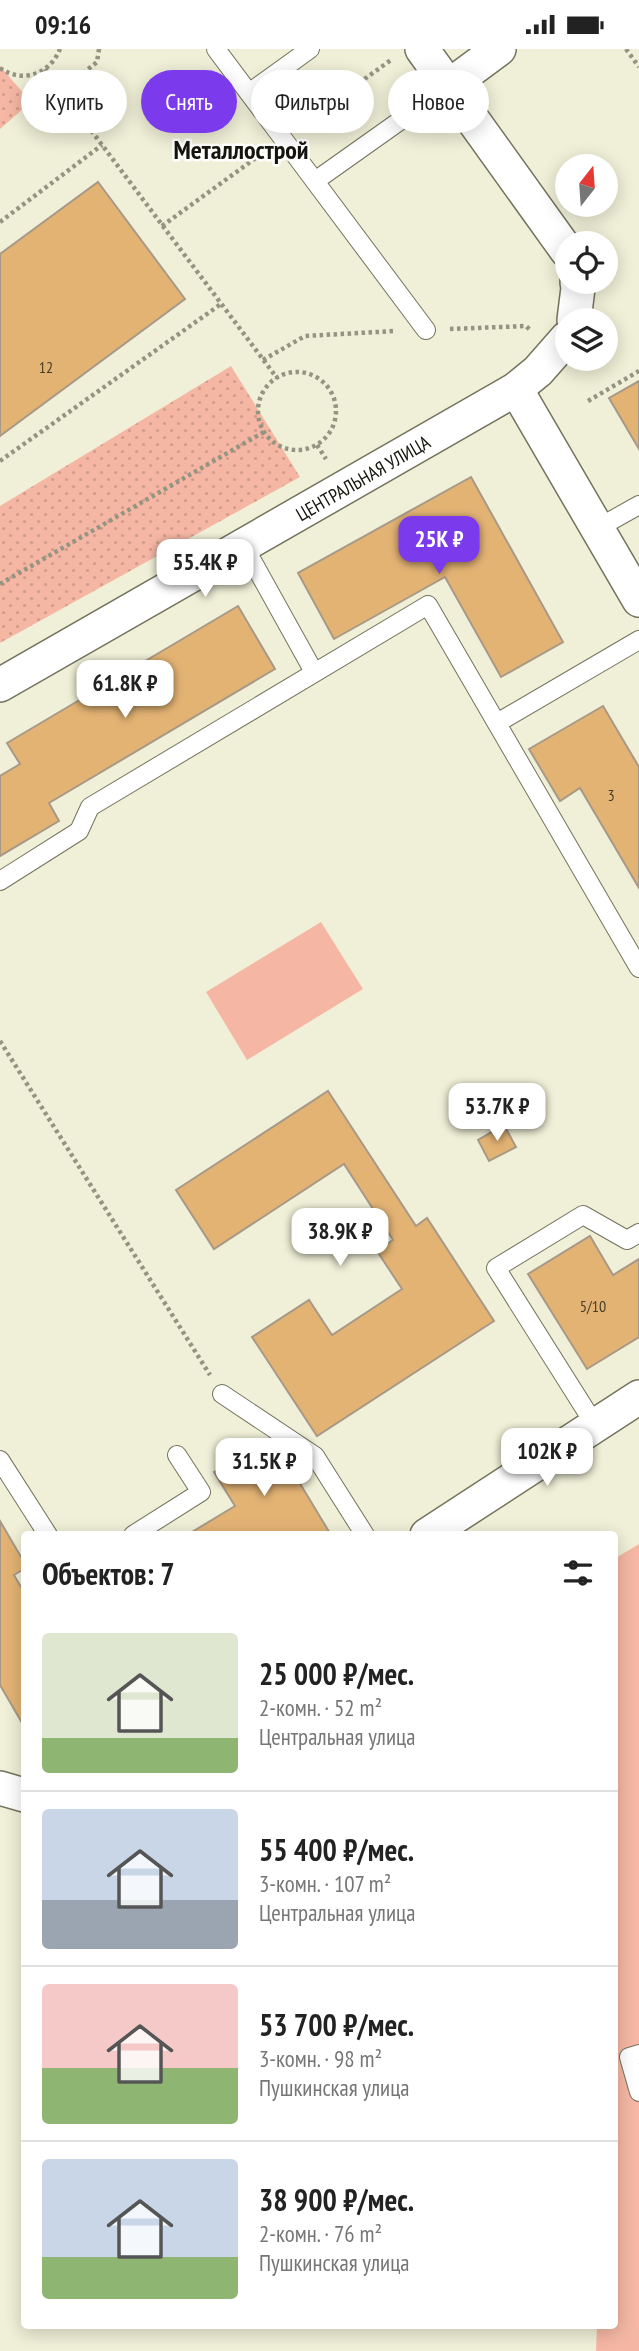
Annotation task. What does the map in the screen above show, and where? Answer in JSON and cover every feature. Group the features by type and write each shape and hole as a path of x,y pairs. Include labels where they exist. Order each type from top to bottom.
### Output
{"street":[{"path":"422,49 437,70"},
{"path":"471,70 499,49"},
{"path":"483,133 555,234"},
{"name":"ЦЕНТРАЛЬНАЯ УЛИЦА","path":"0,685 516,389 538,371 555,352"},
{"path":"516,389 639,600"},
{"path":"433,1531 639,1397"},
{"path":"0,1788 21,1794"}],"lane":[{"path":"216,49 426,330"},
{"path":"249,93 310,49"},
{"path":"315,181 388,129"},
{"path":"598,528 639,505"},
{"path":"244,546 314,672"},
{"path":"0,881 79,831 90,807 428,605 639,968"},
{"path":"497,723 639,640"},
{"path":"595,1425 496,1268 583,1215 628,1240 639,1233"},
{"path":"222,1394 315,1457 362,1531"},
{"path":"140,1531 201,1492 177,1455"},
{"path":"0,1460 45,1531"},
{"path":"639,2054 629,2057 639,2092"}],"path":[{"path":"0,68 19,76 33,75 46,69 56,59 60,49"},
{"path":"87,70 97,62 99,49"},
{"path":"626,49 639,67"},
{"path":"93,133 277,378"},
{"path":"0,222 102,145"},
{"path":"0,461 221,305"},
{"path":"263,360 285,346"},
{"path":"588,401 639,371"},
{"path":"291,373 306,374 320,380 330,391 336,405 335,421 328,435 317,445 303,450 288,449 274,443 264,432 258,417 259,402 266,388 277,378 291,373"},
{"path":"0,584 264,432"},
{"path":"317,445 325,458"},
{"path":"0,1041 222,1394"}],"shaded area":[{"path":"0,66 21,90 21,111 0,129"},
{"path":"231,366 300,477 0,643 0,506"},
{"path":"321,922 363,989 247,1060 206,992"},
{"path":"639,1544 639,2351 596,2351 597,2329 618,2329 618,1557"}],"building":[{"path":"98,182 185,299 0,436 0,254"},
{"path":"639,381 639,449 609,398"},
{"path":"471,477 563,642 501,677 445,577 334,639 298,573"},
{"path":"238,606 275,669 49,803 59,821 0,856 0,776 20,764 7,743"},
{"path":"603,706 639,767 639,888 580,788 560,801 529,749"},
{"path":"328,1091 416,1226 427,1218 494,1321 317,1436 252,1337 309,1300 332,1335 402,1289 377,1251 393,1240 344,1164 214,1249 176,1190"},
{"path":"504,1125 516,1147 489,1161 478,1140"},
{"path":"590,1236 613,1275 639,1259 639,1337 587,1369 528,1274"},
{"path":"272,1437 329,1531 194,1531 235,1506 214,1472"},
{"path":"0,1521 21,1557 21,1571 14,1575 21,1587 21,1721 0,1685"}],"district":[{"name":"Металлострой","path":"241,150"}]}
